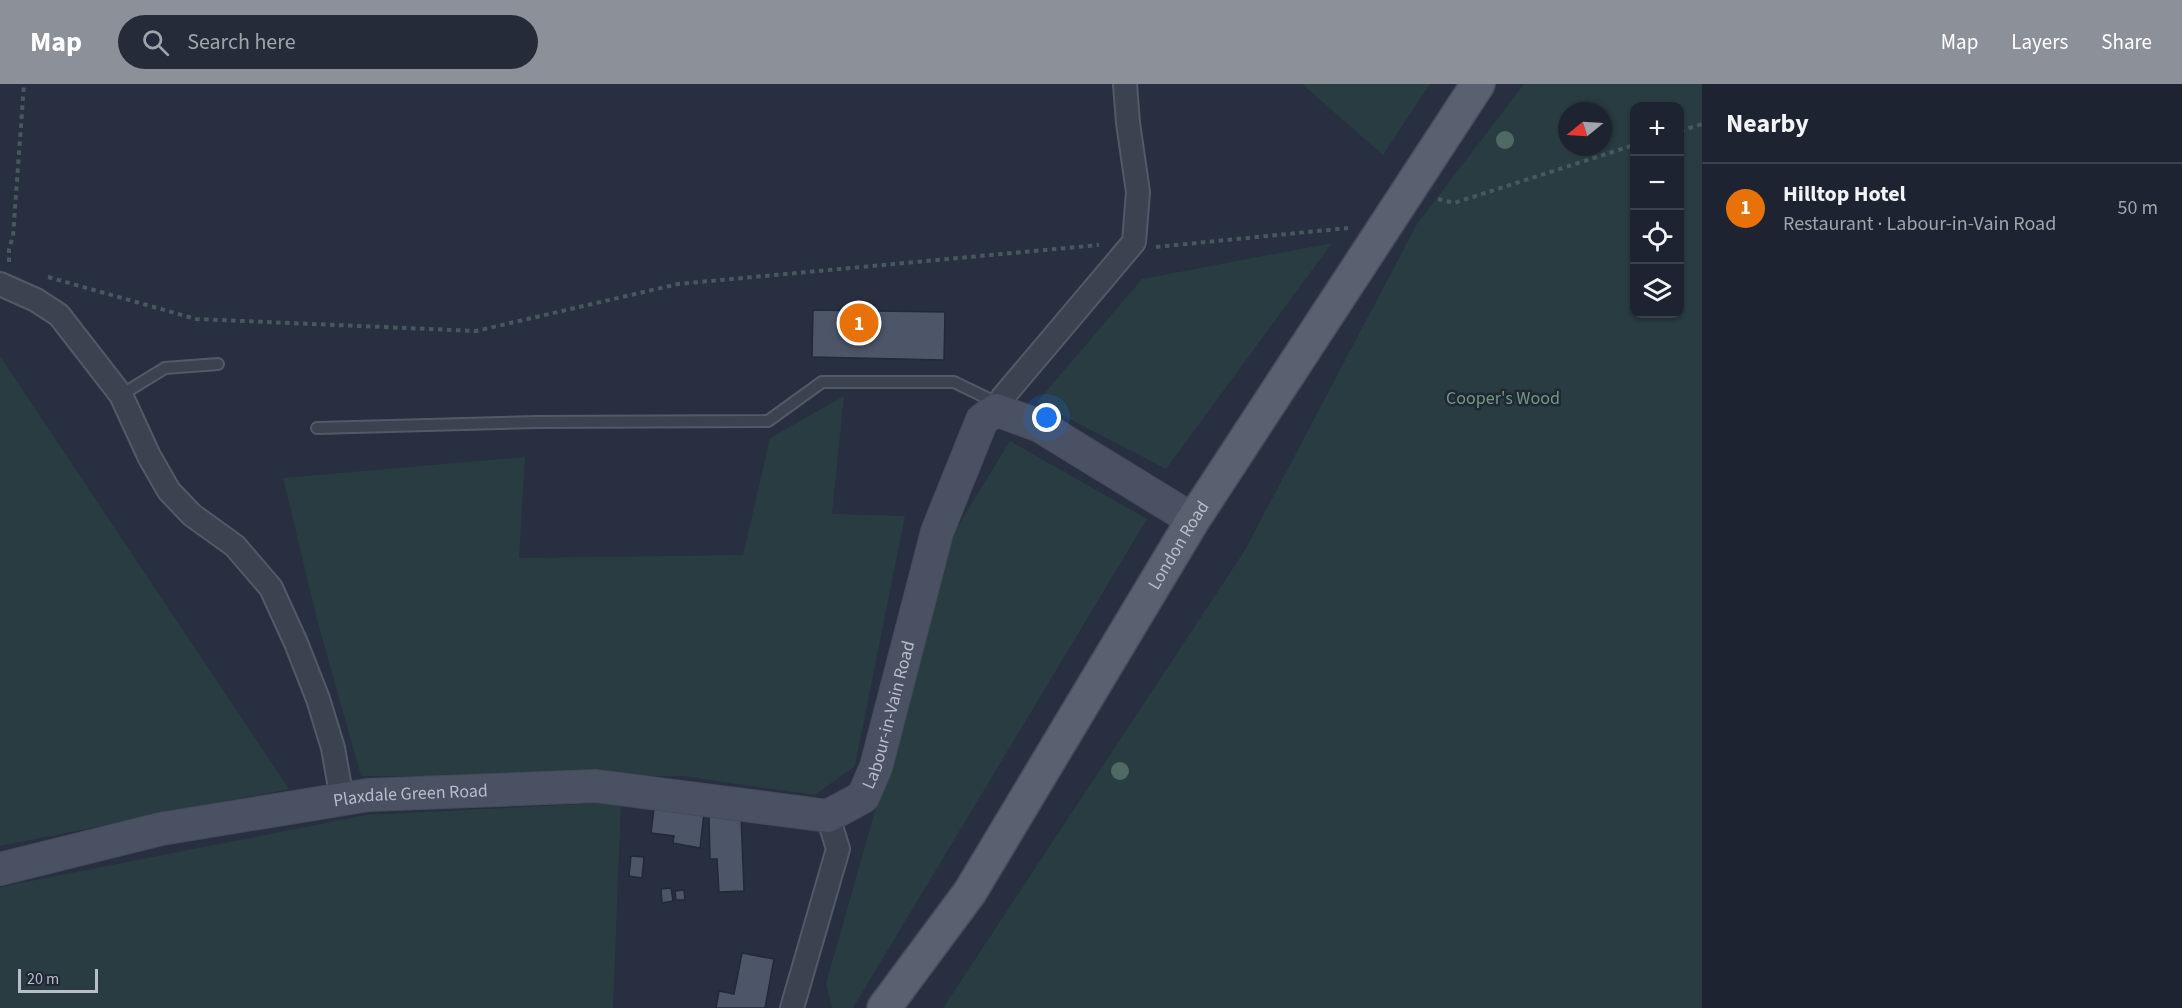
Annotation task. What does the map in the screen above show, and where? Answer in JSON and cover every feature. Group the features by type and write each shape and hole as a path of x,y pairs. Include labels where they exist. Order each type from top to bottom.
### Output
{"main road":[{"name":"London Road","path":"884,1008 970,892 1193,520 1478,84"}],"street":[{"path":"1125,84 1138,192 1134,242 1131,247"},
{"name":"Labour-in-Vain Road","path":"828,816 863,797 876,767 937,532 982,420 996,410 1003,396 1131,247"},
{"path":"0,284 36,300 58,315 121,395 149,456 169,491 192,515 235,546 271,588 318,699 333,748 342,799"},
{"path":"996,410 1040,426 1193,520"},
{"name":"Plaxdale Green Road","path":"0,869 161,829 368,795 596,786 828,816"},
{"path":"792,1008 838,849 828,816"}],"lane":[{"path":"121,395 165,368 218,364"},
{"path":"318,428 537,422 768,421 822,382 954,382 987,398 996,410"}],"path":[{"path":"0,268 9,264 9,249 14,236 24,84"},
{"path":"1684,130 1702,124"},
{"path":"1412,186 1435,198 1454,203 1630,147"},
{"path":"38,274 196,319 476,331 678,284 1119,243 1135,249 1354,227"}],"green space":[{"path":"1302,84 1430,84 1383,155"},
{"name":"Cooper's Wood","path":"1524,84 1702,84 1702,1008 943,1008 1245,550 1417,224"},
{"path":"1332,243 1166,469 1037,402 1142,279"},
{"path":"0,356 289,789 0,846"},
{"path":"844,396 832,514 905,516 855,766 815,795 682,776 361,776 318,623 283,478 525,457 519,558 743,555 770,438"},
{"path":"1010,441 1147,519 853,1008 832,1008 826,984 954,532"},
{"path":"621,802 613,1008 0,1008 0,888 5,886 366,815"}],"building":[{"path":"813,310 945,312 944,360 812,357"},
{"path":"654,808 704,813 700,848 673,843 674,836 651,833"},
{"path":"741,815 744,891 719,892 717,859 710,859 709,816"},
{"path":"631,856 644,857 642,878 629,876"},
{"path":"671,888 673,901 662,903 661,889"},
{"path":"684,890 685,900 676,900 675,891"},
{"path":"742,953 774,959 765,1008 716,1008 719,991 734,994"}],"place":[{"name":"Hilltop Hotel","path":"859,323"}]}
